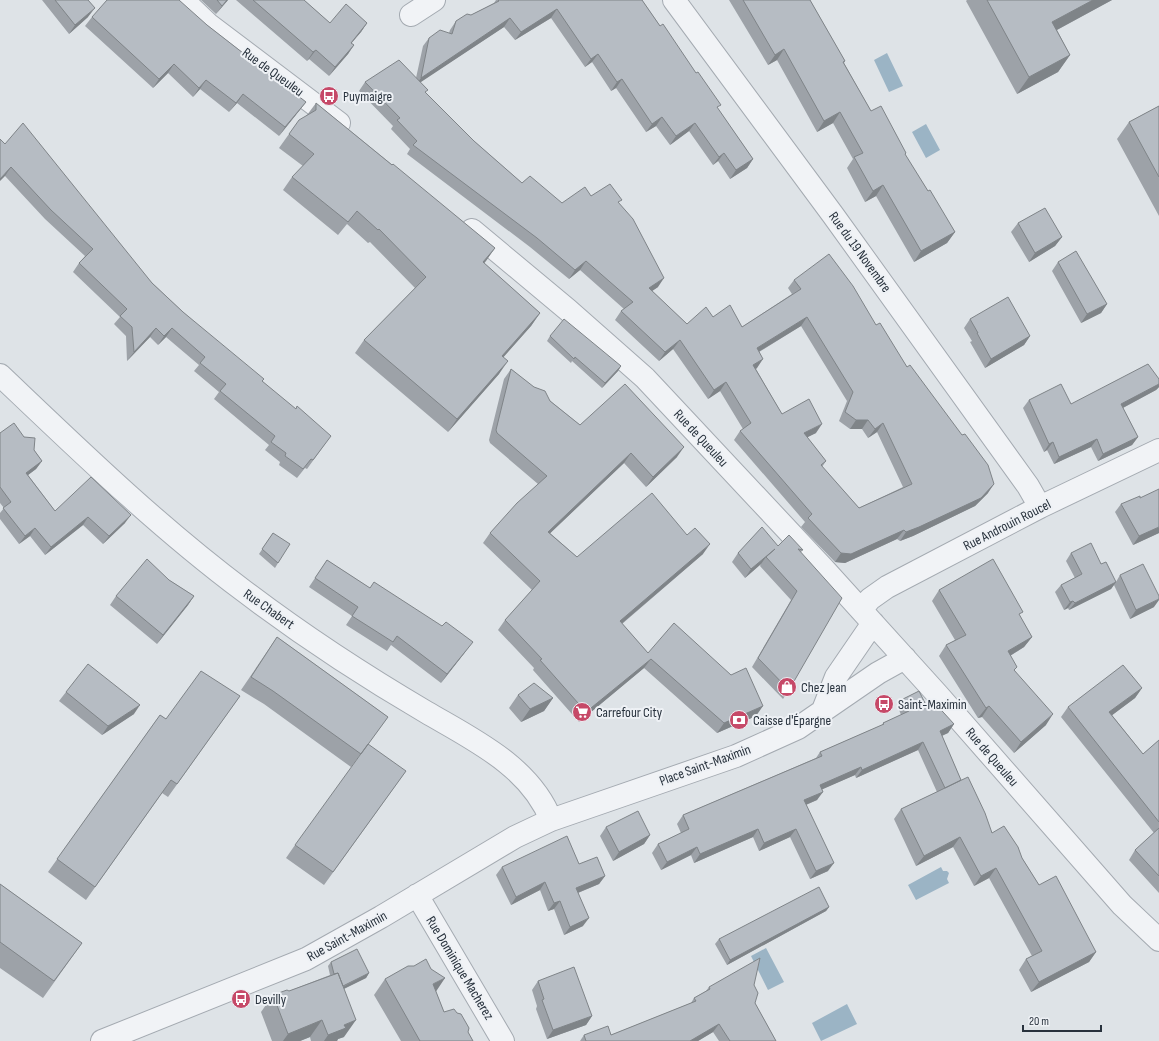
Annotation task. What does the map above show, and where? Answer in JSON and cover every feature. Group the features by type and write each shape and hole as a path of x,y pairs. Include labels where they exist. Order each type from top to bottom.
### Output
{"street":[{"name":"Rue de Queuleu","path":"183,0 208,24 354,134"},
{"path":"411,14 434,0"},
{"name":"Rue du 19 Novembre","path":"674,0 982,421 1028,486 1040,507"},
{"name":"Rue de Queuleu","path":"455,216 568,310 645,378 867,616 1122,905 1159,940"},
{"name":"Rue Chabert","path":"0,375 130,498 244,591 362,674 479,743 505,762 527,783 546,808 550,820"},
{"name":"Rue Androuin Roucel","path":"867,616 870,599 887,587 1040,507 1159,450"},
{"path":"823,710 836,677 867,616"},
{"name":"Place Saint-Maximin","path":"581,809 736,756 798,728 823,710 904,658"},
{"name":"Rue Saint-Maximin","path":"102,1041 306,959 515,837 550,820 581,809"},
{"name":"Rue Dominique Macherez","path":"417,895 503,1041"}],"water":[{"path":"887,53 903,86 889,92 874,60"},
{"path":"926,124 940,150 926,158 912,132"},
{"path":"941,867 943,871 947,871 949,873 947,879 949,883 916,900 908,885"},
{"path":"766,948 784,982 768,990 751,956"},
{"path":"847,1004 857,1024 821,1041 812,1023"}],"building":[{"path":"55,0 88,0 95,8 75,25"},
{"path":"107,0 179,0 207,25 306,102 285,127 243,94 236,103 206,80 199,88 174,64 159,79 92,17"},
{"path":"217,0 227,0 222,6"},
{"path":"253,0 304,0 330,23 346,4 367,23 351,43 354,45 335,67 316,50 313,52"},
{"path":"498,0 642,0 660,26 663,24 696,73 698,72 721,105 717,107 753,159 736,170 724,153 719,157 695,123 676,136 662,117 652,124 622,79 617,82 598,54 591,59 557,9 521,32 510,18 421,78 429,38 440,30 452,34 456,21 467,14 471,15 499,1"},
{"path":"743,0 810,0 845,61 843,62 871,111 881,106 906,153 905,154 928,191 930,190 955,232 921,251 883,185 873,191 854,157 863,153 840,112 824,121 784,49 775,55"},
{"path":"987,0 1093,0 1052,22 1070,55 1029,77"},
{"path":"399,60 428,90 425,92 474,141 522,183 530,176 562,203 585,187 591,196 610,184 622,200 618,202 633,219 664,278 649,288 687,324 706,307 713,317 730,305 742,327 801,289 794,280 829,254 853,286 876,325 880,323 907,367 910,365 962,435 965,434 988,465 994,484 981,498 919,527 906,532 904,530 851,554 841,553 808,518 812,514 740,431 751,423 726,382 714,390 680,340 665,352 621,311 633,302 586,261 575,270 537,238 413,145 417,141 397,120 400,118 365,82","holes":["807,317 853,392 845,412 856,420 868,420 875,429 883,423 912,484 859,508 821,465 826,461 804,433 822,424 809,399 782,414 753,365 763,359 757,348"]},
{"path":"316,103 495,248 483,262 540,313 502,356 508,361 457,419 364,340 426,277 379,229 378,230 357,211 348,222 292,177 314,154 289,134 299,120 316,110"},
{"path":"1159,106 1159,177 1129,122"},
{"path":"23,123 152,283 183,312 264,379 262,381 296,409 297,406 331,436 313,460 311,459 303,469 285,456 286,453 271,442 275,436 220,391 226,384 200,363 205,357 172,328 164,336 156,328 134,352 132,327 120,316 127,309 79,263 93,249 51,210 11,167 0,179 0,139 5,144"},
{"path":"1045,208 1062,237 1035,253 1018,223"},
{"path":"1076,251 1107,304 1087,314 1058,262"},
{"path":"1008,297 1030,336 991,359 970,319"},
{"path":"564,319 621,366 605,383 575,357 574,359 550,336"},
{"path":"1148,364 1159,379 1159,384 1121,404 1138,437 1103,454 1097,439 1059,457 1053,442 1049,444 1029,400 1061,384 1071,404"},
{"path":"511,369 534,387 545,391 550,401 580,425 625,384 684,447 653,477 631,453 548,532 577,557 652,493 687,535 695,528 710,544 620,621 648,653 674,623 731,675 746,668 763,706 724,723 651,659 586,712 540,660 542,659 505,620 540,581 490,533 517,503 547,476 497,433 496,430"},
{"path":"14,423 24,437 35,438 34,450 42,461 26,473 55,511 91,477 131,515 109,536 88,517 51,547 35,528 25,536 3,508 11,502 0,487 0,433"},
{"path":"1159,489 1159,527 1139,536 1121,504 1140,496 1140,498"},
{"path":"762,527 778,546 789,535 803,550 798,549 842,598 789,690 758,658 797,591 766,557 775,549 751,569 738,553"},
{"path":"273,533 290,544 278,563 262,549"},
{"path":"1091,543 1101,564 1106,562 1116,582 1075,603 1073,601 1070,602 1061,585 1082,574 1071,553"},
{"path":"147,559 169,580 194,596 163,635 116,596"},
{"path":"993,559 1023,612 1019,614 1032,637 1008,651 1017,667 1014,670 1053,714 1021,742 989,706 986,708 946,645 966,635 939,590"},
{"path":"327,560 370,588 374,582 442,626 446,622 473,642 447,674 397,636 393,642 352,616 358,607 315,578"},
{"path":"1143,564 1159,596 1159,599 1136,610 1120,575"},
{"path":"277,637 388,717 361,754 251,677"},
{"path":"88,664 140,705 108,726 66,692"},
{"path":"1123,665 1142,688 1109,712 1143,754 1159,740 1159,822 1068,707"},
{"path":"201,671 240,696 177,784 171,780 95,887 57,859 160,715 166,719"},
{"path":"534,683 553,698 530,709 518,695"},
{"path":"919,691 926,705 933,701 954,724 940,731 961,780 945,788 923,742 862,770 861,767 820,785 823,792 804,800 834,863 816,871 796,829 764,843 758,829 700,854 697,847 667,862 658,844 689,829 683,815 822,756 820,752 884,724 883,723 909,711 903,699"},
{"path":"368,744 406,771 333,872 295,845"},
{"path":"968,777 985,813 992,833 1004,826 1018,847 1022,858 1039,885 1056,876 1096,952 1039,982 1026,959 1042,951 996,868 981,876 960,837 924,856 901,809"},
{"path":"638,811 650,835 619,852 606,827"},
{"path":"1159,828 1159,876 1135,850"},
{"path":"567,836 579,864 597,857 605,876 576,888 589,918 570,927 560,901 554,903 545,882 516,897 502,867"},
{"path":"0,884 82,943 54,981 0,942"},
{"path":"819,887 829,907 730,960 719,939"},
{"path":"357,949 369,973 343,986 338,973 334,974 331,962"},
{"path":"760,958 754,985 758,993 755,1003 776,1041 730,1041 719,1024 690,1041 586,1041 584,1035 608,1026 611,1035 696,1001 694,998 710,989 709,987"},
{"path":"426,959 431,969 445,978 433,984 444,1012 454,1009 457,1013 461,1014 469,1028 468,1032 473,1041 420,1041 385,979 408,966 414,966"},
{"path":"574,967 592,1016 553,1030 542,1000 544,999 538,981"},
{"path":"338,973 356,1020 344,1025 346,1028 328,1035 322,1020 288,1034 273,995 287,990 289,991"}],"place":[{"name":"Puymaigre","path":"329,96"},
{"name":"Chez Jean","path":"787,687"},
{"name":"Saint-Maximin","path":"884,704"},
{"name":"Carrefour City","path":"582,712"},
{"name":"Caisse d'Épargne","path":"739,720"},
{"name":"Devilly","path":"241,999"}]}
